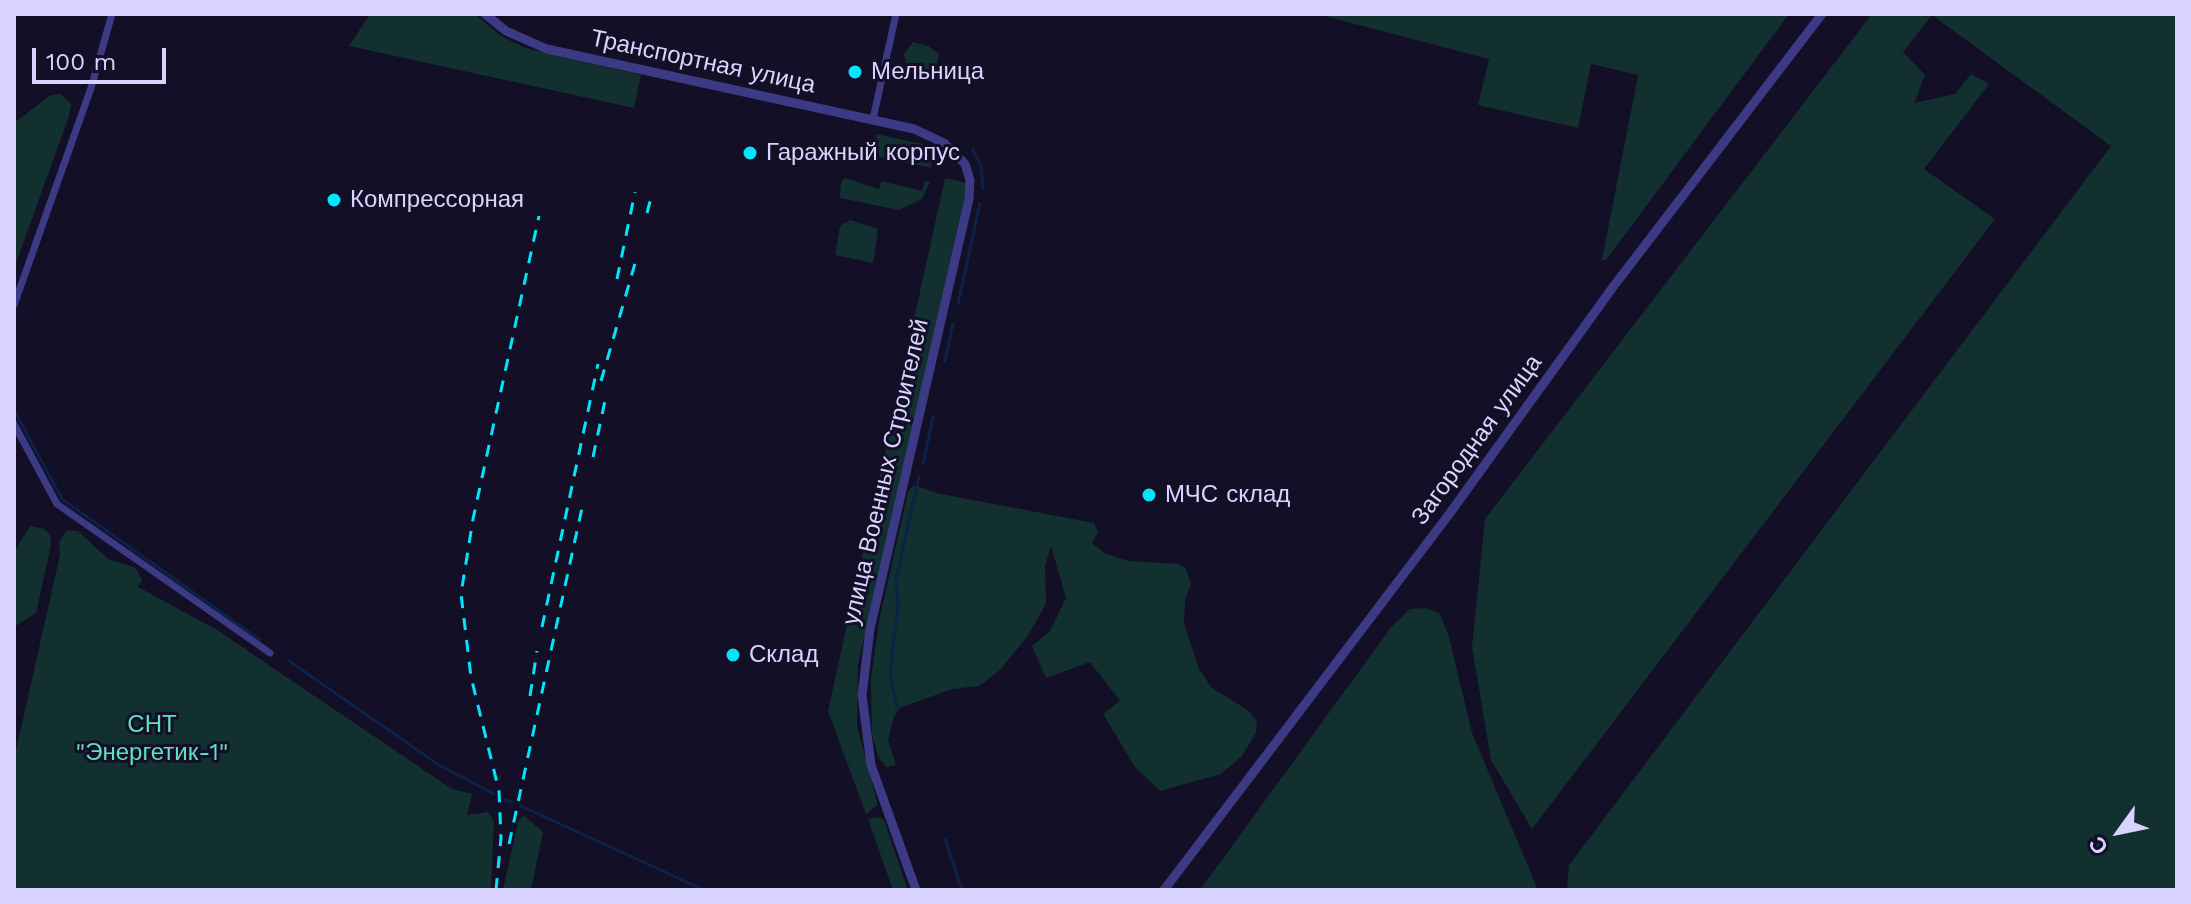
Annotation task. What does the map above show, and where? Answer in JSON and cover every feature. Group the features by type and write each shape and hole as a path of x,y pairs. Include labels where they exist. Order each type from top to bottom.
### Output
{"street":[{"path":"14,305 91,88 112,14"},
{"name":"Транспортная улица","path":"485,14 517,37 547,49 873,119"},
{"path":"873,119 896,14"},
{"name":"Загородная улица","path":"1164,890 1822,14"},
{"name":"улица Военных Строителей","path":"873,119 914,129 944,143 965,164 970,183 863,672 863,717 871,765 916,890"},
{"path":"14,424 57,504 270,653"}],"green space":[{"path":"370,14 475,14 501,36 525,48 641,75 634,108 349,46"},
{"path":"1317,14 1789,14 1606,260 1602,260 1638,75 1591,64 1578,128 1478,105 1489,59"},
{"path":"1872,14 2177,14 2177,890 1567,890 1569,865 2111,146 1932,15 1903,52 1925,75 1914,103 1955,94 1971,74 1989,84 1924,169 1995,219 1532,829 1491,760 1472,647 1485,519"},
{"path":"913,42 928,46 939,54 934,78 928,81 921,81 907,67 904,54"},
{"path":"61,94 71,104 69,116 14,269 14,123 51,95"},
{"path":"877,134 926,145 932,154 931,168 873,155"},
{"path":"845,178 879,189 881,181 922,191 925,181 930,182 922,199 899,210 840,198 841,182"},
{"path":"945,178 966,183 965,196 858,665 857,726 878,805 866,814 828,711"},
{"path":"850,220 878,229 873,263 835,255 840,226"},
{"path":"914,485 936,493 1094,523 1098,533 1092,543 1104,553 1128,561 1178,564 1186,569 1191,584 1185,600 1184,623 1199,669 1211,687 1249,711 1257,722 1256,733 1241,757 1221,774 1160,791 1135,767 1103,714 1120,701 1090,662 1046,678 1032,646 1050,631 1066,598 1051,546 1045,566 1046,604 1027,637 999,671 979,686 952,689 900,708 894,716 888,740 896,765 886,767 878,756 872,735 871,679 879,621 908,492"},
{"path":"30,526 44,529 50,534 51,545 36,613 14,627 14,552"},
{"name":"СНТ \"Энергетик-1\"","path":"67,530 78,531 108,559 136,568 142,580 138,587 217,630 452,789 472,794 467,815 488,812 494,821 491,890 14,890 14,759 60,555 59,542"},
{"path":"1426,608 1440,614 1449,637 1472,733 1538,890 1200,890 1392,626 1410,609"},
{"path":"523,815 543,832 531,890 503,890 518,822"},
{"path":"878,817 884,820 908,890 893,890 868,819"}],"waterway":[{"path":"973,150 981,166 983,189"},
{"path":"958,304 980,203"},
{"path":"945,361 953,324"},
{"path":"14,410 62,499 260,640"},
{"path":"923,464 933,417"},
{"path":"897,709 890,672 898,607 896,579 919,477"},
{"path":"289,661 439,765 494,794"},
{"path":"505,800 512,802"},
{"path":"521,806 704,890"},
{"path":"945,839 962,890"}],"railway":[{"path":"617,279 635,192"},
{"path":"647,213 652,194"},
{"path":"496,890 501,838 499,791 471,677 461,594 473,519 539,216"},
{"path":"601,381 636,260"},
{"path":"542,627 598,364"},
{"path":"593,457 606,396"},
{"path":"509,844 582,508"},
{"path":"530,696 537,651"}],"place":[{"name":"Мельница","path":"855,72"},
{"name":"Гаражный корпус","path":"750,153"},
{"name":"Компрессорная","path":"334,200"},
{"name":"МЧС склад","path":"1149,495"},
{"name":"Склад","path":"733,655"}]}
